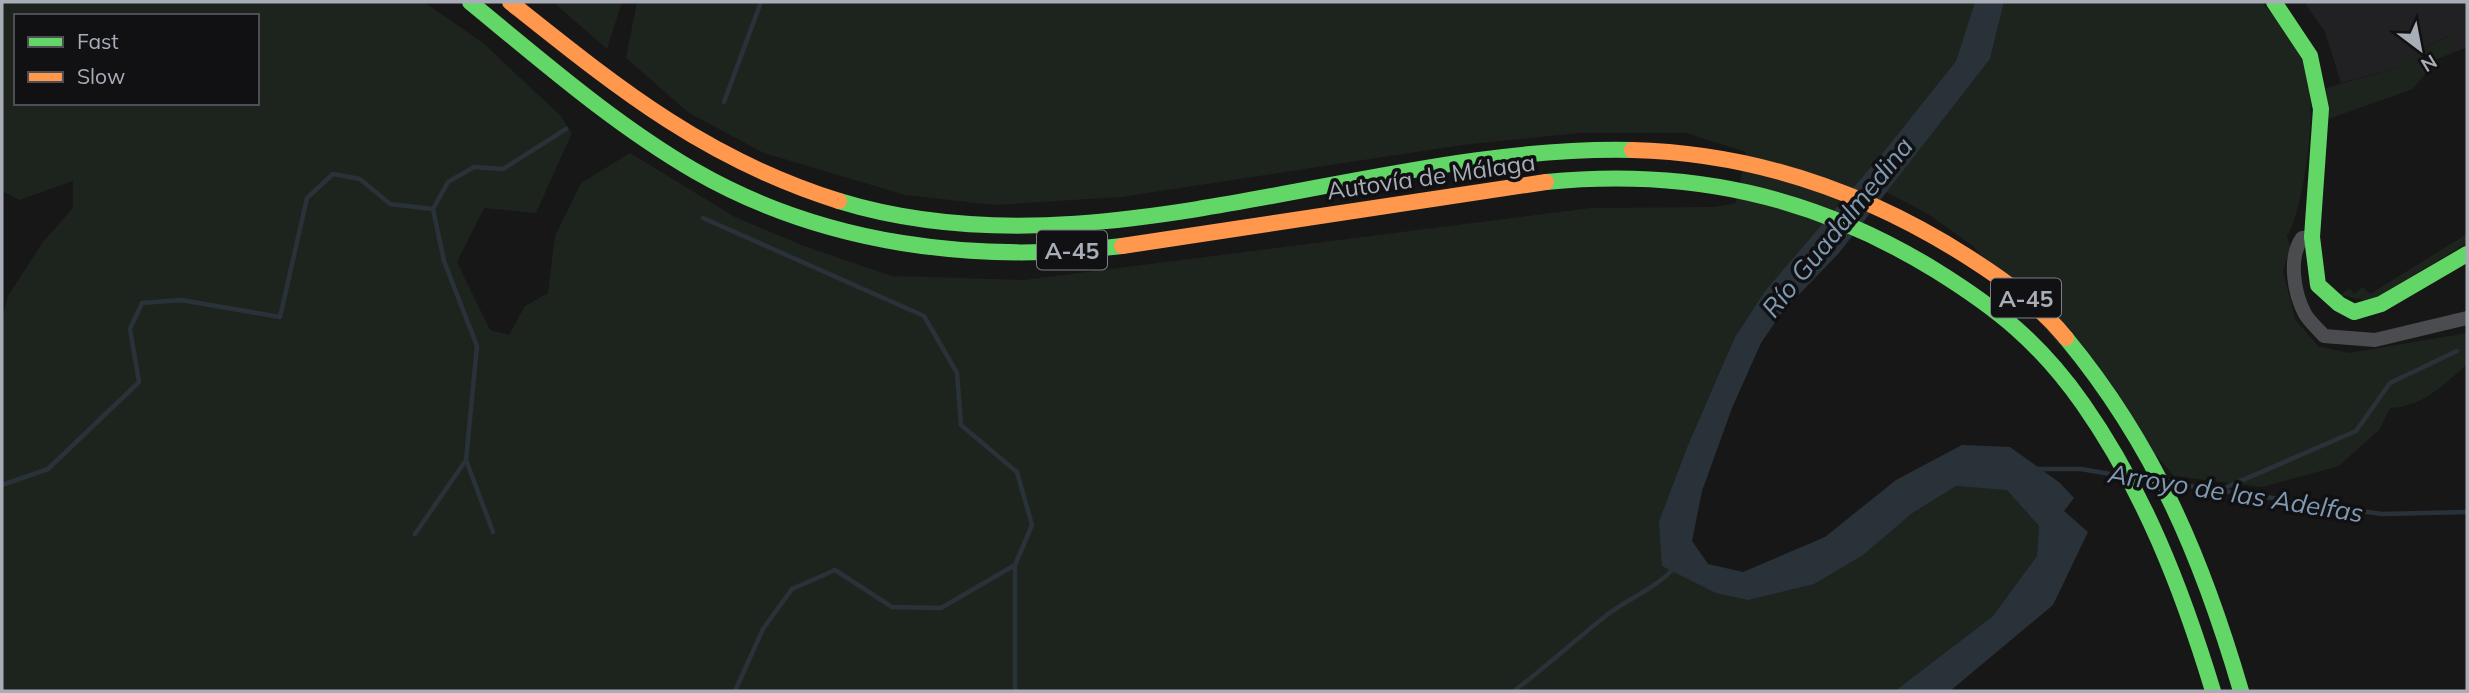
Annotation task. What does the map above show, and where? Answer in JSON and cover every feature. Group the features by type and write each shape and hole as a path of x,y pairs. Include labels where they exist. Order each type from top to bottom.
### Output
{"main road":[{"name":"Autovía de Málaga","path":"470,2 601,106 698,172 793,214 886,243 969,253 1113,248 1535,183 1602,178 1665,178 1739,188 1861,228 1909,253 2007,317 2057,371 2095,420 2153,519 2194,621 2213,691"},
{"name":"Autovía de Málaga","path":"510,2 659,116 711,149 757,172 820,196 889,214 968,225 1032,227 1083,224 1543,155 1608,150 1675,151 1744,163 1827,184 1876,203 1926,229 2019,290 2078,352 2117,402 2146,447 2176,505 2218,609 2241,691"},
{"path":"523,2 536,23"},
{"path":"2274,2 2310,56 2321,109 2312,237 2318,285 2339,304 2354,312 2381,304 2467,254"}],"street":[{"path":"2312,237 2302,238 2296,247 2295,281 2306,316 2324,336 2375,340 2467,318"}],"shaded area":[{"path":"2,2 424,2 483,43 561,116 572,133 536,213 484,208 457,262 490,330 509,335 525,306 548,293 555,236 581,183 630,153 735,217 804,246 892,276 1024,280 1591,208 1714,207 1736,203 1746,152 1686,133 1579,133 1462,145 1121,197 994,205 905,195 764,153 689,113 626,58 637,2 1975,2 1956,61 1882,154 1765,291 1735,337 1688,445 1659,521 1716,593 1911,514 1956,486 2007,489 2039,526 2037,556 1993,616 1895,691 2,691 2,319 8,296 43,242 73,208 73,181 19,200 2,191"},
{"path":"553,2 622,2 607,49"},
{"path":"2004,2 2262,2 2297,49 2309,80 2311,101 2308,152 2294,222 2287,236 2290,247 2283,271 2295,319 2318,346 2349,353 2467,333 2467,364 2441,387 2422,399 2402,407 2390,408 2379,430 2339,466 2262,487 2174,476 1973,246 1928,214 1886,192 1990,59"},
{"path":"2304,2 2467,2 2467,47 2455,52 2448,36 2423,49 2403,66 2341,83 2325,32"},
{"path":"2449,36 2455,52 2437,59 2413,89 2328,119 2326,88 2403,66 2423,49"},
{"path":"2467,234 2467,243 2377,297 2364,300 2340,295 2350,288 2354,294 2363,287 2370,294"}],"water":[{"name":"Río Guadalmedina","path":"1975,2 2004,2 1990,59 1839,253 1782,312 1761,343 1732,408 1702,491 1692,541 1708,564 1743,572 1825,537 1896,480 1962,445 2010,447 2060,483 2074,498 2064,511 2088,532 2053,605 1950,691 1895,691 1993,616 2037,556 2039,526 2007,490 1956,486 1911,514 1863,555 1814,584 1748,600 1716,593 1662,566 1659,521 1688,445 1735,337 1765,291 1882,154 1956,61"}],"waterway":[{"path":"724,102 761,2"},
{"path":"2,485 48,469 139,382 130,329 142,303 181,300 280,317 307,198 333,174 360,179 390,204 433,209 448,182 474,167 503,169 566,129"},
{"path":"433,209 444,261 477,346 466,460 493,532"},
{"path":"703,218 924,316 957,373 961,425 1017,472 1032,525 1015,565 941,608 892,607 835,570 792,589 763,629 735,691"},
{"path":"2222,489 2356,431 2390,383 2457,351"},
{"path":"415,534 466,460"},
{"name":"Arroyo de las Adelfas","path":"2034,469 2081,469 2116,475"},
{"name":"Arroyo de las Adelfas","path":"2176,484 2382,514 2467,512"},
{"path":"1015,566 1015,691"},
{"path":"1514,691 1607,615 1659,582 1674,568"}],"traffic: fast":[{"path":"470,2 579,91 665,153 744,196 796,216 848,232 957,250 1067,251 1122,246"},
{"path":"2274,2 2310,56 2321,109 2312,237 2318,285 2339,304 2354,312 2381,304 2467,254"},
{"path":"839,201 936,221 1035,226 1134,218 1434,167 1534,154 1632,150"},
{"path":"1546,182 1650,179 1748,193 1796,206 1889,244 1935,270 1998,313 2034,345 2067,382 2125,471 2174,578 2213,691"},
{"path":"2066,338 2125,420 2172,505 2210,595 2241,691"}],"traffic: slow":[{"path":"510,2 626,92 704,142 791,184 839,201"},
{"path":"1632,150 1677,153 1765,168 1849,195 1929,234 1981,266 2032,303 2066,338"},
{"path":"1122,246 1546,182"}]}
